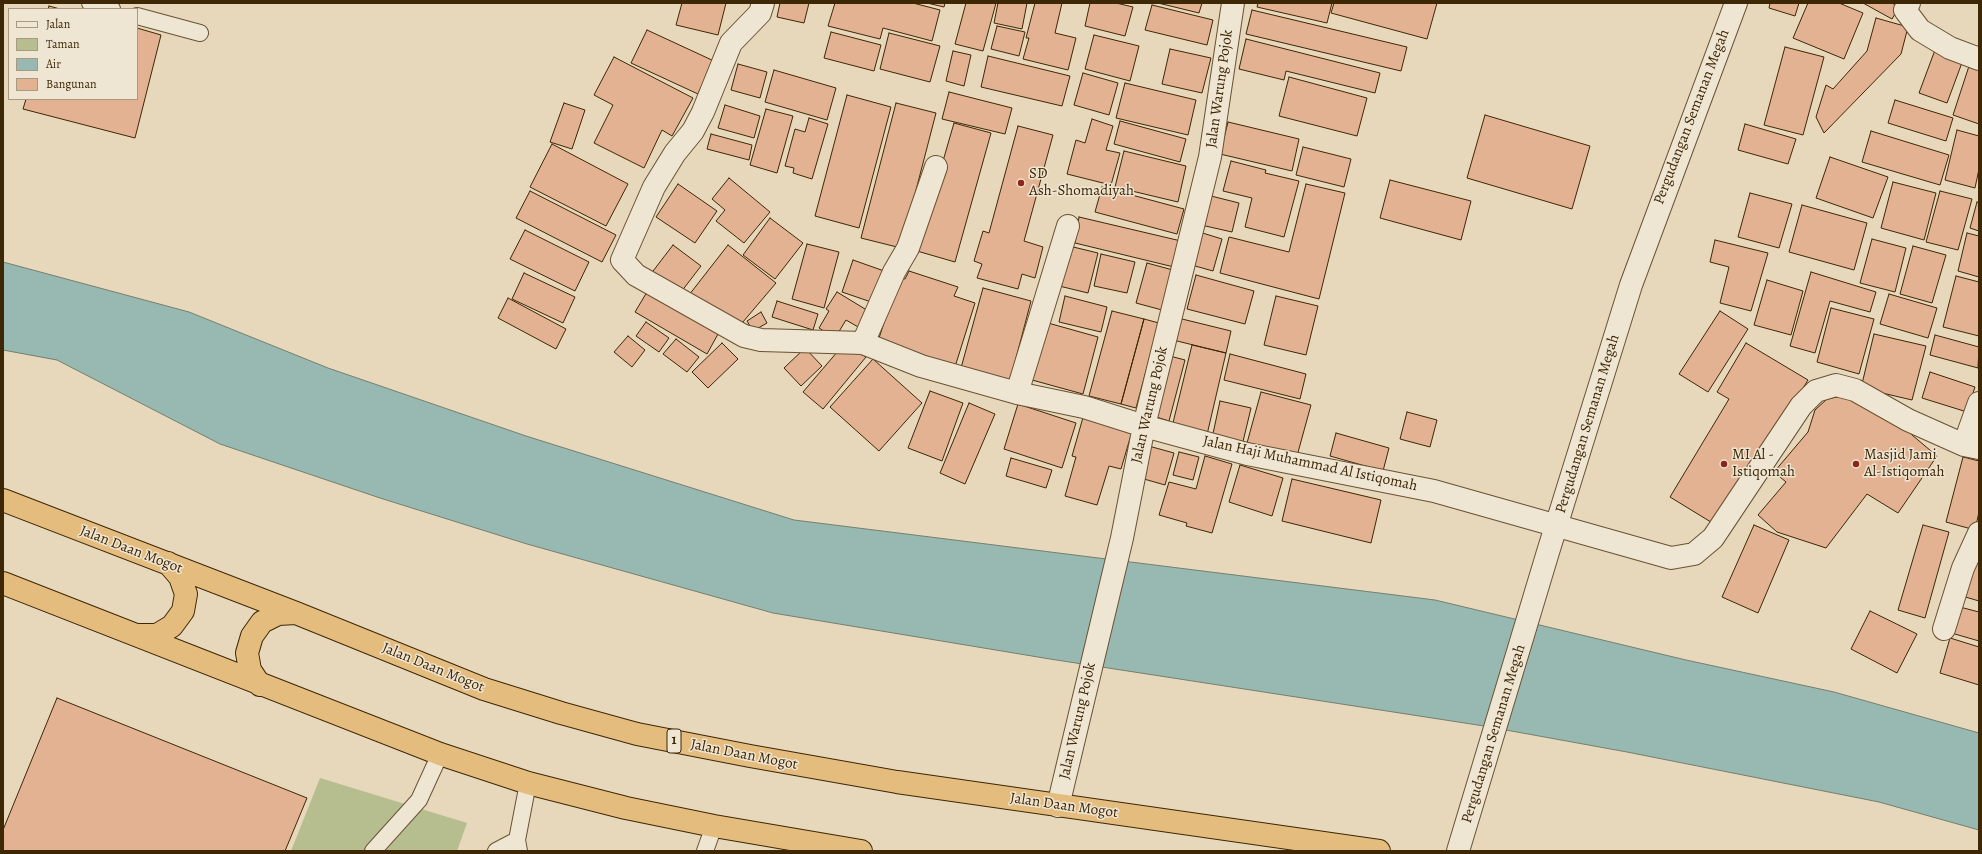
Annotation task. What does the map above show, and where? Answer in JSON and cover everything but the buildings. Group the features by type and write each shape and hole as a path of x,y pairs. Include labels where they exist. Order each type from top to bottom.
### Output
{"highway":[{"name":"Jalan Daan Mogot","path":"3,500 296,613 484,689 561,713 637,734 897,782 1379,851"},
{"path":"139,635 157,635 172,626 183,611 186,594 180,577 168,564"},
{"path":"3,583 440,754 528,783 626,808 714,826 861,851"},
{"path":"260,684 250,670 248,653 252,636 262,622 278,614 296,613"}],"street":[{"name":"Jalan Haji Muhammad Al Istiqomah","path":"763,3 760,13 731,43 710,99 693,132 675,154 654,187 622,260 636,275 744,336 761,340 863,343 921,366 1017,393 1084,407 1144,426 1247,454 1434,491 1671,558 1694,554 1713,538 1801,406 1816,391 1836,385 1855,390 1908,420 1972,446"},
{"name":"Jalan Warung Pojok","path":"1058,806 1122,538 1144,426 1210,157 1233,3"},
{"name":"Pergudangan Semanan Megah","path":"1458,851 1548,552 1631,285 1736,3"},
{"path":"1909,3 1905,10 1920,30 1950,48 1979,59"},
{"path":"863,343 894,272 908,248 936,167"},
{"path":"1017,393 1068,226"},
{"path":"1972,446 1979,404"},
{"path":"1944,629 1963,568 1979,533"}],"lane":[{"path":"90,3 108,8"},
{"path":"138,16 200,33"},
{"path":"372,851 419,800 440,754"},
{"path":"496,851 518,846 528,783"},
{"path":"705,851 714,826"}],"green space":[{"path":"320,778 467,823 457,851 291,851"}],"water":[{"path":"3,262 189,312 328,368 526,436 794,520 1435,600 1686,660 1834,692 1979,733 1979,830 1879,802 1627,752 1484,726 1050,659 773,613 527,544 380,498 220,444 57,360 3,350"}],"place":[{"name":"SD Ash-Shomadiyah","path":"1021,183"},
{"name":"MI Al - Istiqomah","path":"1724,464"},
{"name":"Masjid Jami Al-Istiqomah","path":"1856,464"}]}
